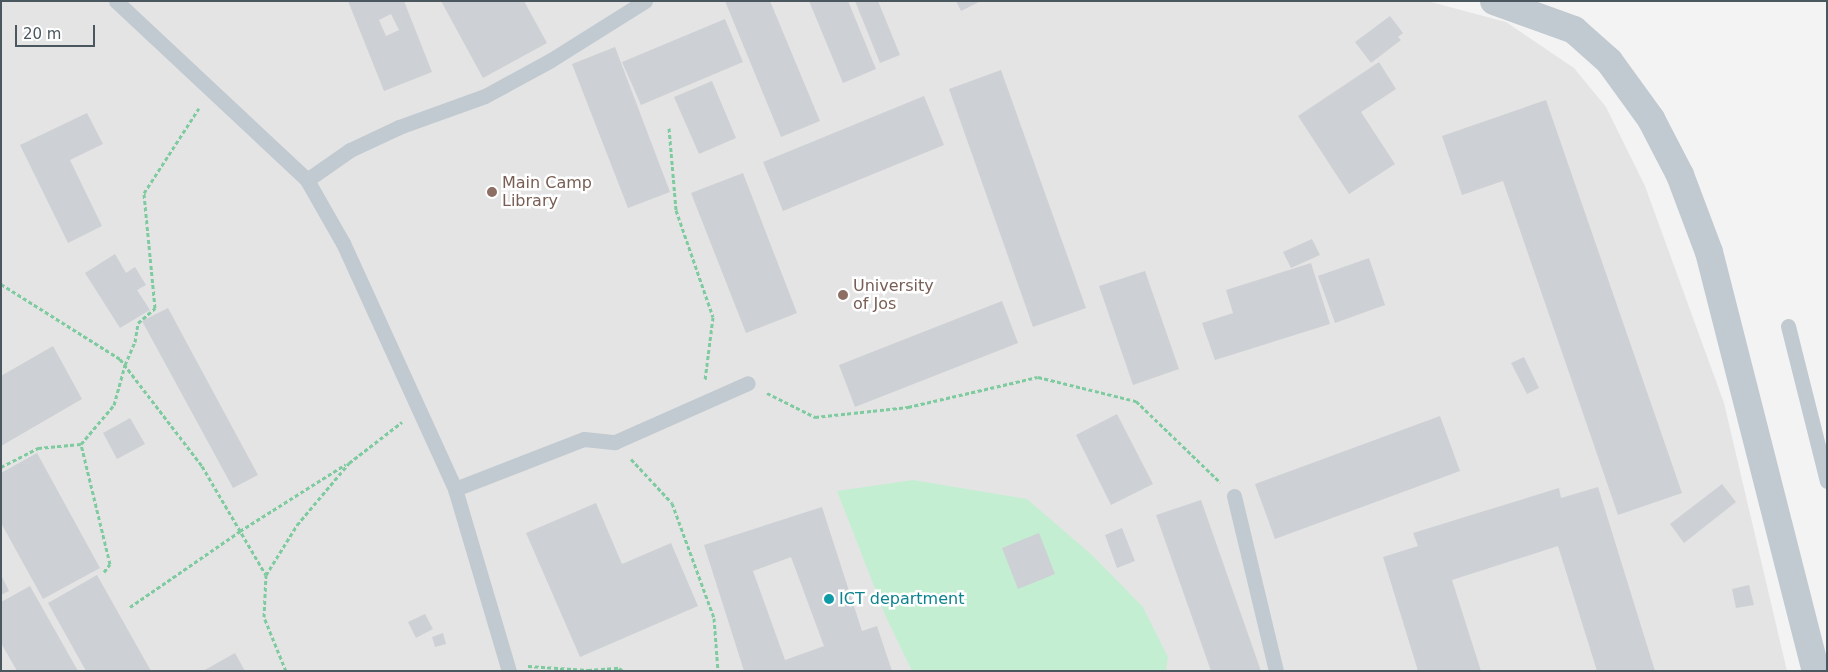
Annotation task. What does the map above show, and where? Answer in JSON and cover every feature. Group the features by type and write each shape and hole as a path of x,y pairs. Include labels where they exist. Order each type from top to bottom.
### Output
{"street":[{"path":"1494,1 1574,30 1610,60 1651,119 1680,175 1709,252 1816,671"}],"lane":[{"path":"116,1 307,180 343,243 455,488 508,668"},
{"path":"307,180 350,150 399,127 485,96 551,60 645,1"},
{"path":"1788,326 1827,482"},
{"path":"455,488 584,439 615,442 748,383"},
{"path":"1234,496 1276,671"}],"path":[{"path":"1,467 38,448 81,444 114,404 125,365 135,342 138,323 155,308 144,192 211,89"},
{"path":"669,128 676,210 712,317 702,403"},
{"path":"1,284 120,359 202,466 266,575"},
{"path":"748,383 815,417 908,407 1038,377 1136,401 1234,496"},
{"path":"130,607 240,531 349,463 419,409"},
{"path":"615,442 672,503 714,618 718,671"},
{"path":"81,444 110,564 104,572"},
{"path":"286,671 264,617 266,575 297,525 349,463"},
{"path":"508,668 588,670 619,668 623,671"}],"shaded area":[{"name":"University of Jos","path":"1,1 1427,1 1506,22 1574,68 1606,107 1645,186 1724,403 1787,671 1,671"}],"green space":[{"path":"913,480 1027,499 1092,555 1143,607 1168,657 1166,671 912,671 886,617 837,491"}],"building":[{"path":"348,1 404,1 432,72 384,91","holes":["391,14 399,30 386,36 379,20"]},
{"path":"441,1 524,1 547,43 483,78"},
{"path":"725,1 770,1 820,121 781,137"},
{"path":"809,1 848,1 876,69 843,83"},
{"path":"855,1 878,1 900,55 880,63"},
{"path":"956,1 981,1 961,11"},
{"path":"1390,16 1403,33 1398,37 1401,40 1371,63 1355,42"},
{"path":"725,19 743,62 641,105 622,62"},
{"path":"615,47 670,192 628,208 572,64"},
{"path":"1379,62 1396,89 1361,112 1395,164 1349,194 1298,116"},
{"path":"1001,70 1086,308 1033,327 949,89"},
{"path":"712,81 736,138 699,154 674,97"},
{"path":"924,96 944,145 783,211 763,162"},
{"path":"1546,100 1682,493 1618,515 1503,181 1462,195 1442,136"},
{"path":"87,113 103,144 70,160 102,226 68,243 20,145"},
{"path":"743,173 797,313 746,333 691,193"},
{"path":"1312,239 1320,255 1291,268 1283,252"},
{"path":"115,254 126,273 135,267 146,285 137,290 150,310 120,328 85,273"},
{"path":"1369,258 1385,305 1335,323 1318,276"},
{"path":"1311,263 1330,324 1215,360 1202,323 1233,313 1226,290"},
{"path":"1145,271 1179,369 1133,385 1099,286"},
{"path":"1002,301 1018,343 855,407 839,365"},
{"path":"168,308 258,475 233,488 142,321"},
{"path":"53,346 82,399 1,446 1,376"},
{"path":"1524,357 1539,388 1527,394 1511,363"},
{"path":"1117,414 1153,484 1111,505 1076,435"},
{"path":"1440,416 1460,471 1275,539 1255,484"},
{"path":"130,418 145,444 117,459 103,433"},
{"path":"37,453 100,568 43,599 1,523 1,473"},
{"path":"1722,484 1736,502 1684,543 1670,524"},
{"path":"1598,487 1655,671 1597,671 1558,546 1452,580 1481,671 1418,671 1383,557 1418,546 1413,533 1559,488 1561,498"},
{"path":"1201,500 1261,671 1211,671 1156,515"},
{"path":"596,503 622,564 671,543 698,606 580,657 526,533"},
{"name":"ICT department","path":"822,507 862,631 877,626 892,671 744,671 704,545","holes":["791,557 824,646 785,660 753,571"]},
{"path":"1122,528 1135,561 1117,568 1105,535"},
{"path":"1039,533 1055,574 1018,589 1002,548"},
{"path":"1,575 9,591 1,595"},
{"path":"97,575 151,671 86,671 48,603"},
{"path":"1749,585 1754,605 1736,608 1732,589"},
{"path":"30,586 78,671 17,671 1,643 1,602"},
{"path":"425,614 433,629 416,638 408,622"},
{"path":"443,633 446,644 435,647 432,637"},
{"path":"235,653 245,671 203,671"}],"place":[{"name":"Main Camp Library","path":"492,192"},
{"name":"University of Jos","path":"843,295"},
{"name":"ICT department","path":"829,599"}]}
